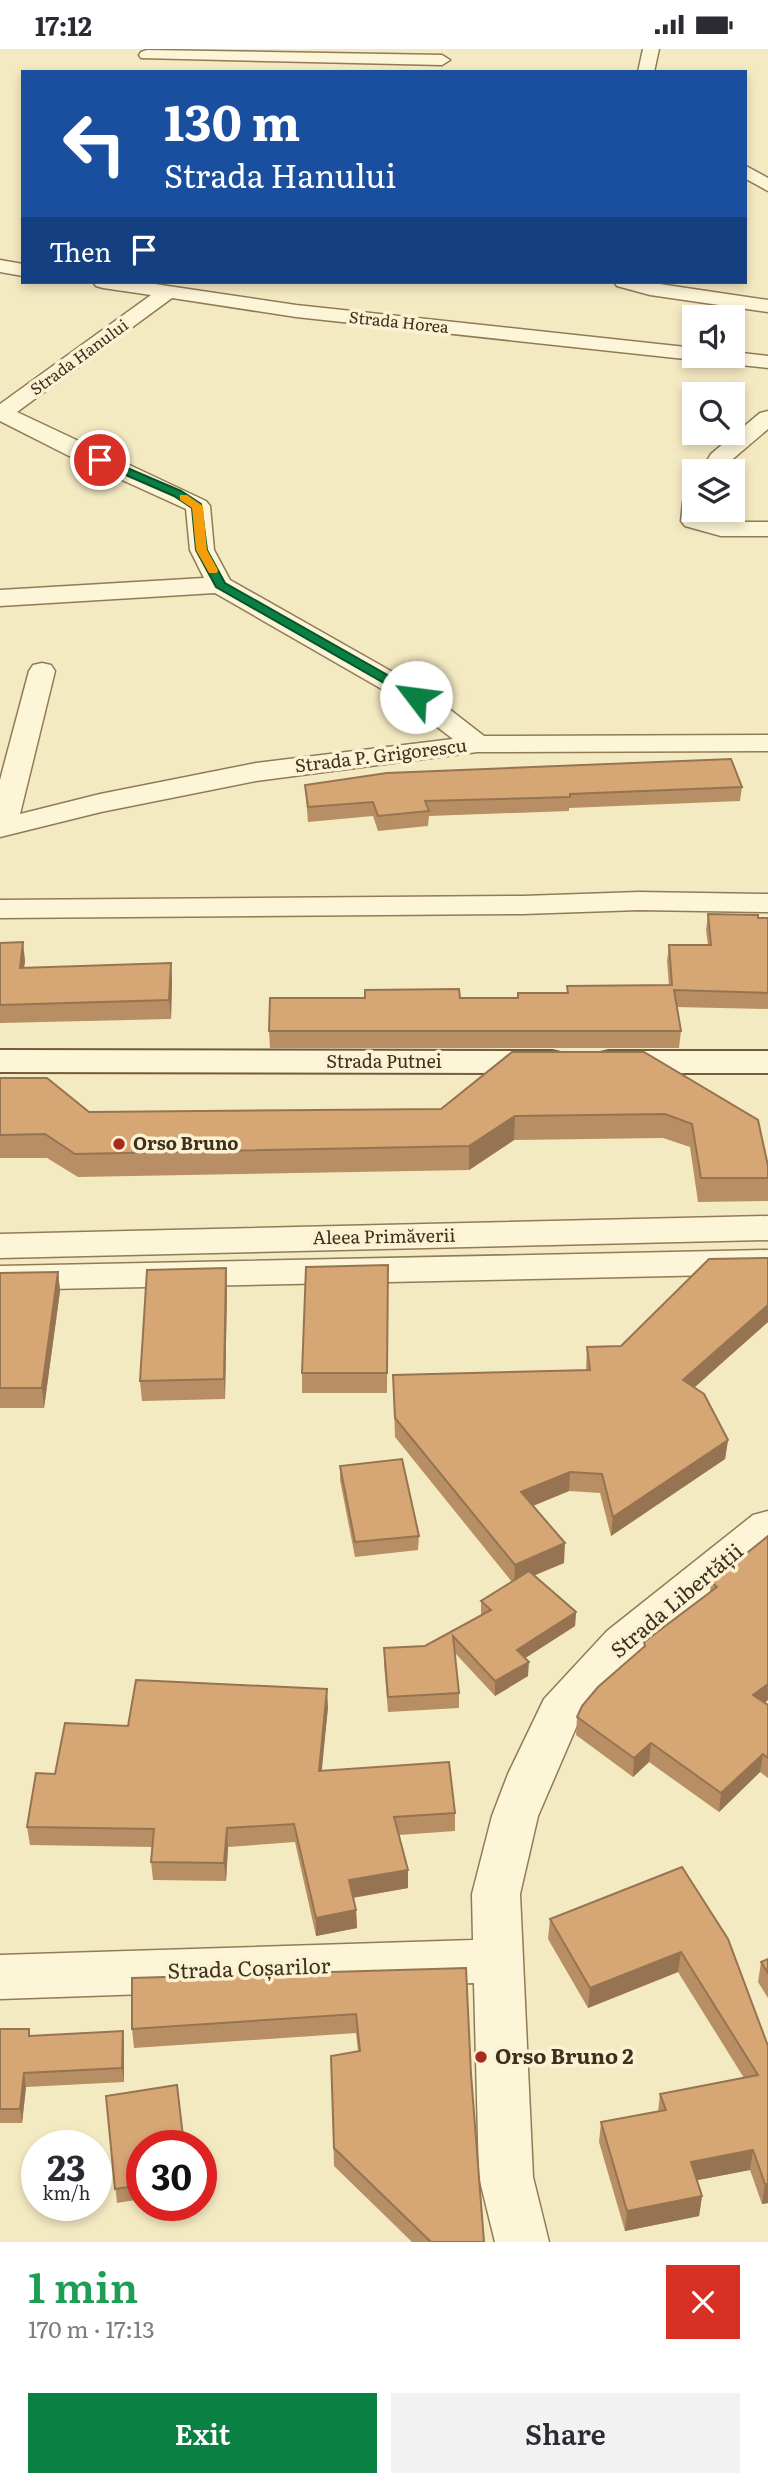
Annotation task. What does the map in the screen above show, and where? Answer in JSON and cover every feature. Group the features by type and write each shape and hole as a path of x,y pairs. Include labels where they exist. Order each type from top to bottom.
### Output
{"main road":[{"name":"Strada Putnei","path":"0,1061 768,1062"}],"street":[{"path":"646,70 651,49"},
{"path":"147,55 440,60"},
{"path":"747,172 768,186"},
{"path":"0,266 21,270"},
{"name":"Strada Horea","path":"123,284 296,311 682,353"},
{"path":"631,284 768,306"},
{"name":"Strada Hanului","path":"168,292 1,413 198,506 202,550 220,585"},
{"path":"745,359 768,362"},
{"path":"719,459 765,424"},
{"path":"695,522 704,526 738,530 768,529"},
{"path":"0,598 220,585 416,697 477,744"},
{"path":"2,827 42,671"},
{"name":"Strada P. Grigorescu","path":"2,827 256,772 477,744 768,743"},
{"path":"0,909 523,905 639,901 768,902"},
{"name":"Aleea Primăverii","path":"0,1246 768,1228"},
{"name":"Aleea Primăverii","path":"0,1278 768,1262"},
{"name":"Strada Libertății","path":"522,2242 506,2177 496,1894 515,1816 531,1774 560,1713 622,1643 768,1526"},
{"name":"Strada Coșarilor","path":"0,1977 499,1961"}],"building":[{"path":"731,759 742,787 570,794 570,797 425,801 429,811 378,816 373,802 308,807 305,785 387,773"},
{"path":"708,914 758,915 758,918 768,918 768,993 674,990 681,1031 269,1031 270,998 365,998 365,990 459,989 460,998 518,998 518,993 568,993 567,986 672,985 669,945 711,945"},
{"path":"23,942 20,968 171,963 169,1000 0,1005 0,943"},
{"path":"512,1052 644,1052 758,1120 768,1178 701,1178 692,1124 665,1114 515,1116 469,1146 75,1154 45,1134 0,1135 0,1078 47,1078 89,1112 441,1109"},
{"path":"768,1258 768,1305 683,1380 704,1394 728,1440 613,1517 602,1474 570,1472 521,1492 565,1543 515,1565 395,1418 393,1375 590,1370 587,1347 621,1346 709,1259"},
{"path":"388,1265 387,1373 302,1373 306,1267"},
{"path":"226,1268 224,1379 140,1381 147,1270"},
{"path":"58,1272 42,1388 0,1388 0,1273"},
{"path":"402,1459 419,1536 355,1542 340,1466"},
{"path":"768,1536 768,1684 753,1695 768,1705 768,1758 763,1754 721,1793 651,1743 634,1758 577,1717 582,1706 598,1687 645,1646 644,1642 717,1587 711,1582"},
{"path":"529,1571 576,1612 517,1650 529,1662 495,1681 453,1636 459,1693 388,1697 384,1648 425,1646 491,1610 481,1601"},
{"path":"136,1680 327,1689 319,1771 449,1762 455,1813 394,1817 408,1870 349,1880 356,1910 316,1918 294,1824 227,1828 224,1863 151,1862 154,1829 27,1827 36,1773 55,1774 65,1723 128,1726"},
{"path":"682,1867 728,1939 768,2046 768,2184 765,2184 753,2150 691,2162 702,2196 627,2211 601,2122 666,2110 660,2094 758,2075 681,1952 590,1988 550,1919"},
{"path":"768,1959 768,1973 761,1962"},
{"path":"466,1968 484,2242 431,2242 334,2148 331,2056 360,2051 356,2014 132,2029 132,1978"},
{"path":"0,2029 29,2029 29,2036 123,2031 122,2068 24,2073 20,2109 0,2109"},
{"path":"177,2085 182,2130 126,2130 126,2187 115,2189 112,2130 109,2130 106,2096"}],"slow traffic":[{"path":"184,497 198,506 202,550 213,570"}],"place":[{"name":"Orso Bruno","path":"119,1144"},
{"name":"Orso Bruno 2","path":"481,2057"}],"route":[{"path":"100,460 149,480 198,506 202,550 220,585 416,697"}]}
